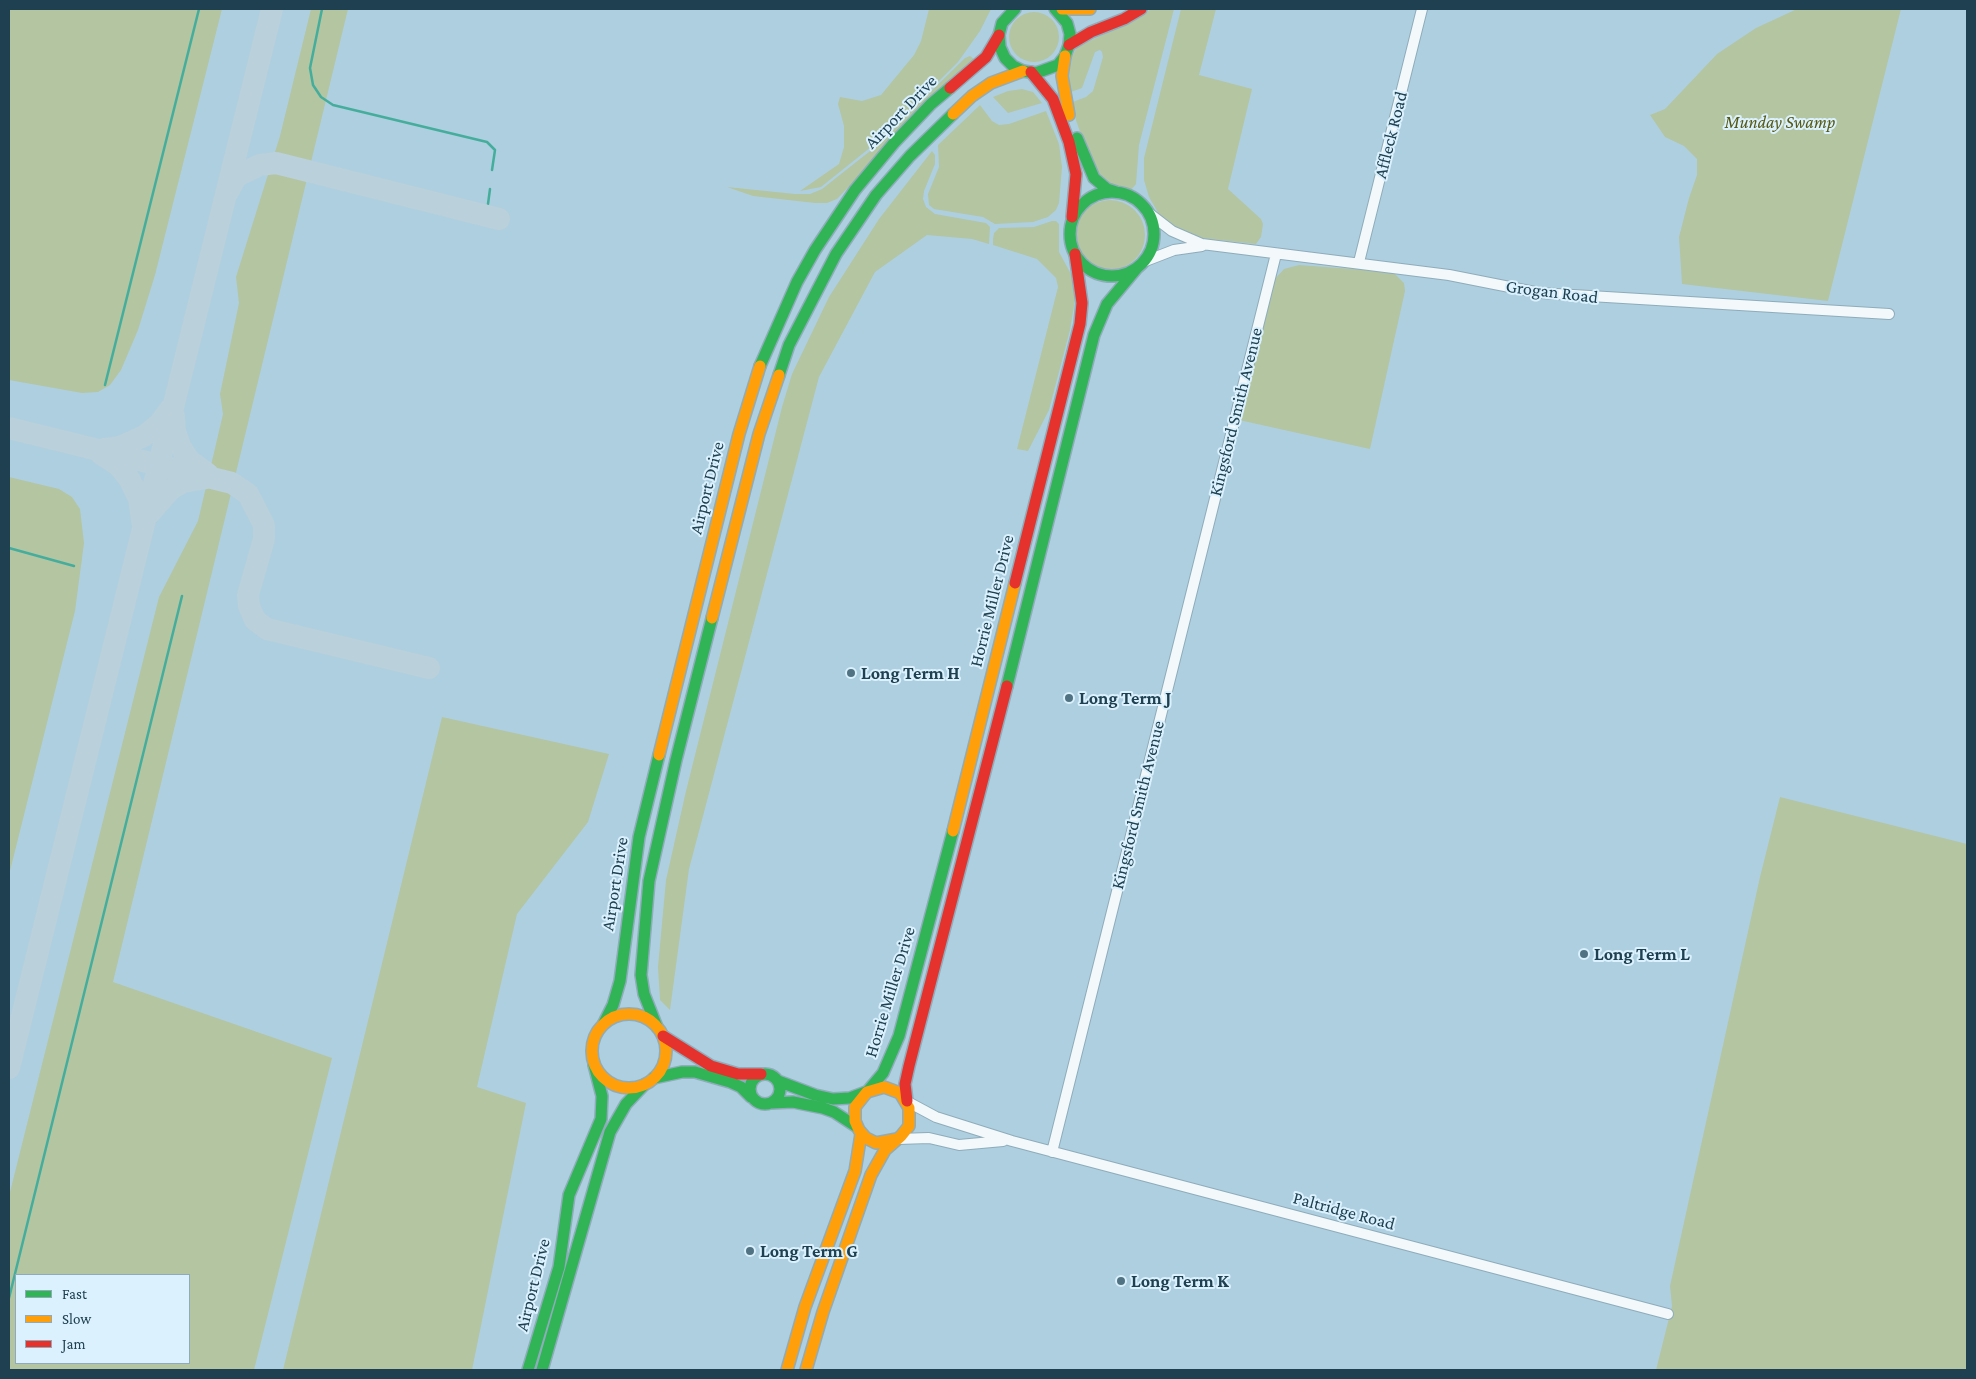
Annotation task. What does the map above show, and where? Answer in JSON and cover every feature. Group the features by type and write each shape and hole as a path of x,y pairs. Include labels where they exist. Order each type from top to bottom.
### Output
{"main road":[{"name":"Airport Drive","path":"604,1023 613,1005 620,981 632,882 648,798 739,434 761,362 796,282 814,250 855,190 920,115 986,57 996,43 1002,23 1015,9"},
{"path":"999,35 1000,47 1005,58 1013,66 1027,72 1053,99 1072,152 1076,184 1070,238 1075,254 1092,271 1107,276 1123,275 1140,265 1153,244 1153,224 1150,214 1138,200 1107,189 1094,178 1070,118 1064,95 1062,76 1070,34 1067,23 1055,9"},
{"path":"1062,9 1090,9"},
{"path":"1067,51 1092,32 1124,19 1140,9"},
{"name":"Airport Drive","path":"660,1031 644,994 641,975 649,881 676,760 757,444 786,354 807,308 836,254 890,179 930,135 963,103 991,83 1027,72 1048,70 1058,64 1067,51"},
{"path":"1071,222 1081,205 1088,199 1096,194 1116,192"},
{"name":"Horrie Miller Drive","path":"866,1092 883,1073 901,1027 944,867 1058,412 1082,308 1081,285 1075,254"},
{"name":"Horrie Miller Drive","path":"907,1101 905,1084 908,1066 1048,531 1094,335 1110,299 1140,265"},
{"path":"806,1370 823,1312 871,1175 885,1150 898,1139 909,1126 910,1112 907,1101 900,1093 890,1088 878,1087 850,1098 833,1099 815,1095 778,1081 770,1075 738,1074 711,1066 660,1031 645,1018 631,1014 617,1016 604,1023 592,1042 594,1065 602,1078 615,1086 630,1088 682,1072 695,1072 741,1087 758,1103 793,1102 834,1112 876,1143 898,1139"},
{"path":"649,1082 662,1068 666,1056 660,1031"},
{"name":"Airport Drive","path":"528,1370 558,1267 569,1195 601,1119 602,1096 594,1065"},
{"path":"751,1097 750,1083 761,1074"},
{"path":"770,1103 780,1093 778,1081"},
{"name":"Airport Drive","path":"542,1370 610,1132 626,1104 649,1082"},
{"path":"787,1370 805,1307 855,1171 859,1130 855,1107 866,1092"}],"street":[{"name":"Affleck Road","path":"1359,262 1422,9"},
{"name":"Grogan Road","path":"1150,214 1177,234 1202,244 1276,254 1359,262 1449,275 1525,291 1560,295 1889,314"},
{"name":"Grogan Road","path":"1140,265 1182,248 1218,246"},
{"name":"Kingsford Smith Avenue","path":"1052,1152 1276,254"},
{"name":"Paltridge Road","path":"907,1101 936,1116 1012,1141 1668,1314"},
{"name":"Paltridge Road","path":"898,1139 930,1138 959,1145 1012,1141"}],"green space":[{"path":"9,9 222,9 155,275 138,330 121,370 110,385 98,392 82,393 9,380"},
{"path":"311,9 348,9 113,982 332,1058 254,1370 9,1370 9,1196 159,597 198,521 223,414 220,394 239,303 236,277 280,136"},
{"path":"929,9 991,9 980,31 958,62 881,139 821,187 800,191 839,164 844,147 844,126 838,104 840,97 862,101 881,95 914,55 921,41"},
{"path":"1151,9 1174,9 1139,145 1136,184 1131,190 1122,189 1113,185 1093,169 1070,103 1086,97 1093,91 1103,57 1102,52 1100,50 1095,52 1082,88 1068,93 1068,64 1077,47 1138,18"},
{"path":"1181,9 1216,9 1199,75 1252,89 1228,189 1261,219 1263,224 1261,237 1256,244 1200,238 1177,230 1160,216 1149,197 1144,180 1144,158"},
{"name":"Munday Swamp","path":"1797,9 1901,9 1828,301 1682,284 1679,237 1697,175 1697,159 1684,146 1665,137 1650,115 1665,109 1717,54 1756,28"},
{"path":"1034,12 1048,16 1055,23 1059,37 1055,51 1048,58 1034,62 1020,58 1013,51 1009,37 1013,23 1020,16"},
{"path":"970,56 974,59 837,199 827,203 815,203 753,196 727,187 795,194 810,194 822,189 884,140 965,58"},
{"path":"1022,89 1033,92 1042,103 1008,113 993,97 1008,91"},
{"path":"980,105 992,121 999,125 1009,124 1046,111 1059,144 1062,167 1059,203 1056,210 1048,217 1033,222 995,224 983,217 934,209 929,205 928,194 939,167 938,145"},
{"path":"932,151 935,155 935,164 924,191 923,199 926,207 935,214 986,223 990,227 989,244 972,239 927,235 875,272 819,377 689,869 670,1010 660,1000 658,967 666,880 686,791 782,407 792,374 829,297 879,219"},
{"path":"1103,200 1117,200 1130,206 1139,215 1145,228 1143,248 1135,260 1117,270 1103,270 1090,264 1081,255 1075,242 1075,228 1081,215 1090,206"},
{"path":"1056,221 1059,224 1059,252 1071,274 1075,300 1070,330 1049,410 1028,451 1017,449 1058,287 1056,278 1037,259 993,245 993,239 994,233 999,228 1034,227"},
{"path":"1299,265 1393,272 1404,283 1405,291 1370,449 1239,420 1272,282 1284,269"},
{"path":"9,477 59,489 72,497 80,509 84,543 75,611 9,875"},
{"path":"442,717 609,754 588,822 517,914 477,1087 526,1103 472,1370 283,1370"},
{"path":"1780,797 1967,844 1967,1370 1656,1370 1672,1306 1670,1286 1760,877"}],"waterway":[{"path":"105,385 199,9"},
{"path":"322,9 310,68 313,85 321,97 333,105 487,142 495,150 492,170"},
{"path":"488,204 490,189"},
{"path":"9,548 74,566"},
{"path":"9,1298 182,596"}],"taxiway":[{"path":"9,1068 272,9"},
{"path":"228,192 236,177 260,165 276,163 499,219"},
{"path":"105,449 120,447 144,436 159,424 171,408"},
{"path":"174,416 175,431 180,446 189,460 208,474"},
{"path":"9,428 232,483 248,494 264,525 264,539 248,595 249,606 255,620 267,629 429,668"},
{"path":"101,454 118,465 130,480 139,499 142,521"},
{"path":"150,513 170,490 183,482 207,478"}],"traffic: fast":[{"path":"1015,9 1002,23 999,35 1000,47 1005,58 1013,66 1023,71 1036,73 1058,65 1065,56 1069,45 1070,34 1067,23 1055,9"},
{"path":"760,366 797,282 815,250 855,190 894,143 931,104 950,88"},
{"path":"779,375 789,345 836,254 876,195 910,156 953,114"},
{"path":"1077,138 1094,178 1107,189 1116,192"},
{"path":"1112,192 1128,195 1142,204 1151,218 1154,234 1151,250 1142,264 1128,273 1112,276 1096,273 1082,264 1073,250 1070,234 1073,218 1082,204 1096,195 1112,192"},
{"path":"1007,686 1094,335 1107,304 1137,268"},
{"path":"657,1027 644,994 641,975 649,881 676,760 712,618"},
{"path":"604,1023 613,1005 620,981 639,837 659,755"},
{"path":"867,1092 883,1073 899,1036 953,831"},
{"path":"528,1370 559,1267 569,1195 601,1119 602,1096 594,1065"},
{"path":"654,1078 682,1072 695,1072 730,1082 741,1087 751,1097"},
{"path":"765,1074 776,1078 780,1089 776,1100 765,1104 754,1100 750,1089 754,1078 765,1074"},
{"path":"778,1081 815,1095 833,1099 850,1098 866,1092"},
{"path":"542,1370 610,1132 626,1104 644,1085"},
{"path":"771,1103 793,1102 823,1108 834,1112 857,1127"}],"traffic: slow":[{"path":"1062,9 1090,9"},
{"path":"1065,56 1062,76 1069,115"},
{"path":"953,114 972,96 991,83 1023,71"},
{"path":"659,755 739,434 760,366"},
{"path":"712,618 759,434 779,375"},
{"path":"953,831 1015,583"},
{"path":"629,1014 650,1020 660,1030 666,1051 660,1072 650,1082 629,1088 608,1082 598,1072 592,1051 598,1030 608,1020 629,1014"},
{"path":"806,1370 823,1312 871,1175 885,1150 901,1136 909,1126 909,1108 900,1093 884,1087 867,1092 855,1107 855,1121 859,1130 866,1138 876,1143 897,1139"},
{"path":"787,1370 805,1307 855,1171 861,1134"}],"traffic: jam":[{"path":"1069,45 1091,32 1124,19 1141,9"},
{"path":"950,88 986,57 999,35"},
{"path":"1031,72 1053,99 1069,142 1076,174 1072,217"},
{"path":"1015,583 1080,324 1082,303 1075,254"},
{"path":"907,1101 905,1084 909,1066 1007,686"},
{"path":"663,1036 711,1066 738,1074 761,1074"}],"place":[{"name":"Long Term H","path":"851,673"},
{"name":"Long Term J","path":"1069,698"},
{"name":"Long Term L","path":"1584,954"},
{"name":"Long Term G","path":"750,1251"},
{"name":"Long Term K","path":"1121,1281"}]}
